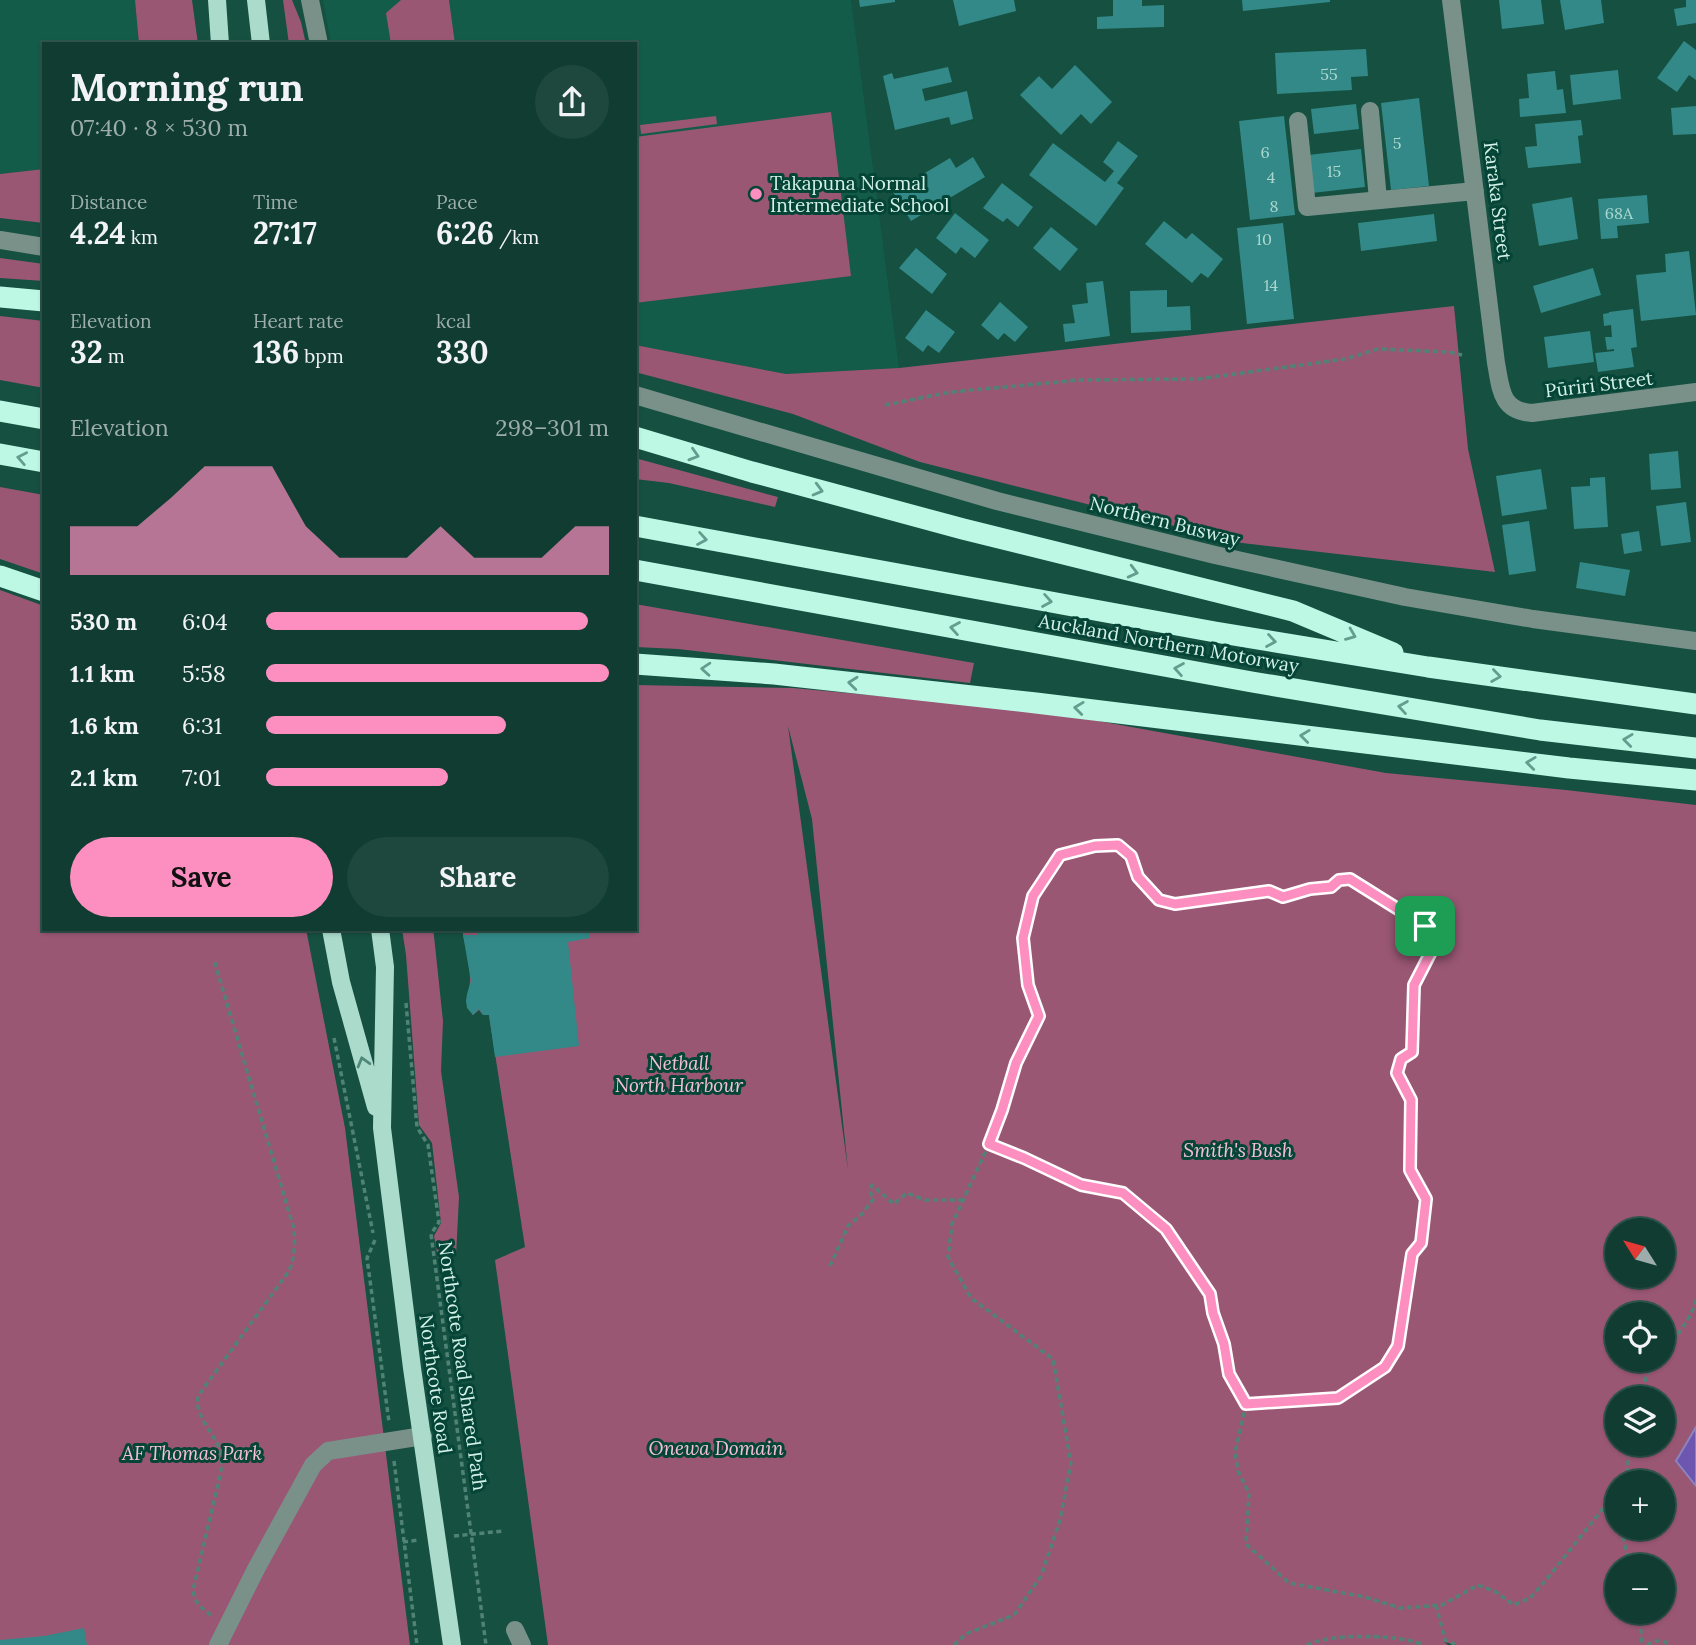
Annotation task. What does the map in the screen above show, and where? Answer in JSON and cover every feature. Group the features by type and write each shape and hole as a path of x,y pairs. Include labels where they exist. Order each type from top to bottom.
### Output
{"highway":[{"path":"0,297 42,301"},
{"path":"0,411 42,419"},
{"path":"637,438 963,530 1293,611 1428,667"},
{"path":"0,454 42,462"},
{"name":"Auckland Northern Motorway","path":"637,526 1215,632 1428,667 1696,704"},
{"name":"Auckland Northern Motorway","path":"637,570 1252,682 1540,730 1696,748"},
{"path":"0,576 42,590"},
{"path":"637,664 774,674 1569,768 1696,780"}],"main road":[{"path":"217,0 220,42"},
{"path":"256,0 261,42"},
{"name":"Northcote Road","path":"331,931 341,982 382,1128"},
{"name":"Northcote Road","path":"380,931 385,967 382,1128 412,1368 452,1645"}],"street":[{"path":"310,0 319,42"},
{"name":"Karaka Street","path":"1451,0 1496,363 1501,391 1510,406"},
{"path":"1370,111 1378,200"},
{"path":"1298,121 1307,207 1475,191"},
{"path":"0,240 42,247"},
{"name":"Pūriri Street","path":"1510,406 1520,412 1541,413 1696,392"},
{"name":"Northern Busway","path":"637,397 997,501 1215,555 1405,597 1533,619 1696,642"},
{"path":"218,1645 313,1465 328,1451 423,1436"},
{"path":"514,1645 514,1630 522,1645"}],"path":[{"path":"885,405 951,392 1079,380 1198,379 1345,359 1378,349 1462,355"},
{"path":"954,1645 966,1634 1014,1615 1041,1576 1060,1520 1071,1463 1053,1359 971,1298 948,1257 952,1224 989,1144 1016,1063 1039,1016 1028,985 1023,938 1033,896 1060,855 1095,846 1118,845 1131,856 1138,877 1159,900 1175,904 1269,891 1283,897 1310,889 1331,887 1339,880 1350,879 1425,926 1433,948 1414,985 1412,1052 1401,1059 1397,1073 1411,1100 1410,1170 1426,1199 1421,1243 1412,1254 1398,1346 1385,1367 1338,1398 1246,1404"},
{"path":"214,960 294,1229 295,1243 294,1258 289,1271 198,1396 198,1410 221,1451 222,1460 193,1596 200,1607 228,1626"},
{"name":"Northcote Road Shared Path","path":"405,996 417,1127 428,1144 439,1222 431,1234 432,1248 486,1645"},
{"path":"334,1034 375,1241 368,1258 417,1645"},
{"path":"989,1144 1081,1185 1123,1193 1166,1229 1210,1294 1229,1374 1246,1404 1236,1453 1238,1471 1249,1493 1246,1544 1289,1583 1365,1597 1400,1608 1442,1605 1478,1585 1496,1592 1514,1605 1531,1598 1605,1506"},
{"path":"830,1266 848,1226 863,1213 874,1198 870,1194 872,1185 894,1204 907,1193 925,1200 963,1200"},
{"path":"1675,1337 1694,1308 1696,1300"},
{"path":"471,1534 503,1531"},
{"path":"1436,1605 1445,1640 1457,1645"},
{"path":"1640,1624 1642,1645"},
{"path":"1307,1645 1345,1638 1393,1637 1424,1645"},
{"path":"1647,1645 1663,1640 1670,1645"}],"shaded area":[{"path":"0,0 135,0 139,42 42,42 42,169 0,174"},
{"name":"Takapuna Normal Intermediate School","path":"323,0 851,0 899,368 786,374 637,345 637,42 331,42"},
{"path":"1696,1427 1696,1486 1676,1461"}],"green space":[{"path":"135,0 192,0 198,42 139,42"},
{"path":"283,0 292,0 306,42 289,42"},
{"path":"401,0 449,0 455,42 391,42 386,13"},
{"path":"831,112 851,276 637,303 637,137"},
{"path":"716,116 717,124 641,134 640,125"},
{"path":"42,169 42,223 0,218 0,174"},
{"path":"0,258 42,264 42,281 0,278"},
{"path":"1454,306 1468,449 1495,572 1242,543 920,462 793,414 637,373 637,345 786,374 899,368"},
{"path":"0,316 42,321 42,388 0,380"},
{"path":"637,459 778,497 775,507 669,483 637,479"},
{"path":"0,487 42,495 42,573 0,559"},
{"name":"AF Thomas Park","path":"0,590 42,605 42,931 306,931 345,1128 410,1645 0,1645"},
{"path":"637,604 974,663 970,683 678,649 637,647"},
{"name":"Smith's Bush","path":"637,685 793,688 1043,711 1386,773 1696,805 1696,1427 1676,1460 1696,1486 1696,1645 1457,1645 1444,1642 1448,1645 548,1645 495,1260 525,1247 489,1015 483,1015 479,1010 473,1015 467,1005 470,973 462,931 637,931","holes":["788,726 812,819 848,1170"]},
{"path":"402,931 433,931 443,1021 441,1071 459,1197 456,1256 438,1258 434,1236 441,1223 432,1143 419,1125"}],"building":[{"path":"859,0 895,0 895,2 860,7"},
{"path":"953,0 1014,0 1016,11 959,26"},
{"path":"1113,0 1142,0 1142,6 1164,5 1164,27 1097,29 1097,17 1113,16"},
{"path":"1242,0 1330,0 1330,2 1243,11"},
{"path":"1499,0 1541,0 1544,24 1502,29"},
{"path":"1560,0 1601,0 1604,23 1565,30"},
{"path":"1686,0 1696,0 1696,23 1677,26 1674,9 1686,7"},
{"path":"1684,41 1696,50 1696,80 1689,75 1677,92 1657,78"},
{"path":"1366,49 1368,76 1351,77 1352,90 1277,94 1275,53"},
{"path":"1075,65 1112,102 1091,124 1081,114 1061,135 1020,95 1039,76 1052,89"},
{"path":"948,67 952,82 922,89 925,101 967,91 973,119 951,125 949,117 895,130 883,76 892,73 894,79"},
{"path":"1618,70 1621,99 1573,105 1570,75"},
{"path":"1555,71 1557,90 1563,89 1566,113 1520,117 1519,99 1529,98 1527,74"},
{"path":"1419,98 1429,186 1391,190 1381,103"},
{"path":"1356,104 1359,129 1314,134 1311,109"},
{"path":"1696,106 1696,134 1673,135 1671,108"},
{"path":"1284,116 1295,215 1250,220 1239,121"},
{"path":"1581,120 1583,135 1578,136 1581,163 1528,168 1525,147 1537,146 1535,124"},
{"path":"1118,141 1138,156 1117,183 1124,188 1096,226 1029,175 1053,143 1105,182 1114,171 1103,162"},
{"path":"1361,149 1365,187 1312,193 1308,155"},
{"path":"973,157 985,177 911,221 893,192 950,158 956,168"},
{"path":"1002,183 1033,207 1018,227 1007,218 1003,222 983,208"},
{"path":"1647,195 1649,223 1617,226 1618,238 1601,239 1598,199"},
{"path":"1572,197 1578,239 1539,246 1532,204"},
{"path":"955,213 989,240 975,258 961,247 956,254 936,238"},
{"path":"1434,214 1437,241 1361,251 1358,223"},
{"path":"1164,221 1186,239 1192,233 1223,259 1208,278 1201,273 1192,283 1145,244"},
{"path":"1283,223 1294,319 1247,324 1237,228"},
{"path":"1051,227 1078,249 1060,271 1033,248"},
{"path":"916,248 947,274 932,294 899,268"},
{"path":"1689,251 1696,315 1641,321 1636,275 1666,272 1665,254"},
{"path":"1593,268 1601,295 1541,313 1533,286"},
{"path":"1103,281 1110,336 1065,342 1063,324 1075,323 1072,305 1088,303 1086,283"},
{"path":"1167,290 1167,307 1190,306 1191,330 1131,333 1130,291"},
{"path":"1000,302 1028,327 1015,342 1004,333 998,340 981,325"},
{"path":"1633,309 1637,347 1631,348 1634,367 1598,372 1595,353 1614,351 1607,350 1605,337 1612,337 1611,325 1604,326 1603,314"},
{"path":"926,310 955,332 939,353 928,345 923,352 905,338"},
{"path":"1590,331 1594,362 1548,368 1544,337"},
{"path":"1678,451 1681,488 1651,490 1649,454"},
{"path":"1541,469 1547,509 1502,516 1496,476"},
{"path":"1605,477 1608,527 1574,529 1571,487 1590,486 1590,478"},
{"path":"1686,502 1691,542 1661,546 1656,506"},
{"path":"1529,521 1536,571 1509,575 1502,525"},
{"path":"1639,531 1642,551 1624,554 1621,534"},
{"path":"1580,562 1630,570 1625,596 1576,588"},
{"path":"477,931 588,931 590,938 568,942 579,1046 495,1057 489,1015 483,1015 479,1009 473,1015 467,1008 466,1001 471,981 463,935 478,935"},
{"path":"84,1628 87,1645 0,1645 0,1640 44,1636"}],"place":[{"name":"Takapuna Normal Intermediate School","path":"756,194"}],"route":[{"path":"1118,845 1131,856 1138,877 1159,900 1175,904 1269,891 1283,897 1310,889 1331,887 1339,880 1350,879 1425,926 1433,948 1414,985 1412,1052 1401,1059 1397,1073 1411,1100 1410,1170 1426,1199 1421,1243 1412,1254 1398,1346 1385,1367 1338,1398 1246,1404 1229,1374 1210,1294 1166,1229 1123,1193 1081,1185 989,1144 1016,1063 1039,1016 1028,985 1023,938 1033,896 1060,855 1095,846 1118,845"}],"park label":[{"name":"Netball North Harbour","path":"679,1074"},
{"name":"Onewa Domain","path":"716,1448"}]}
